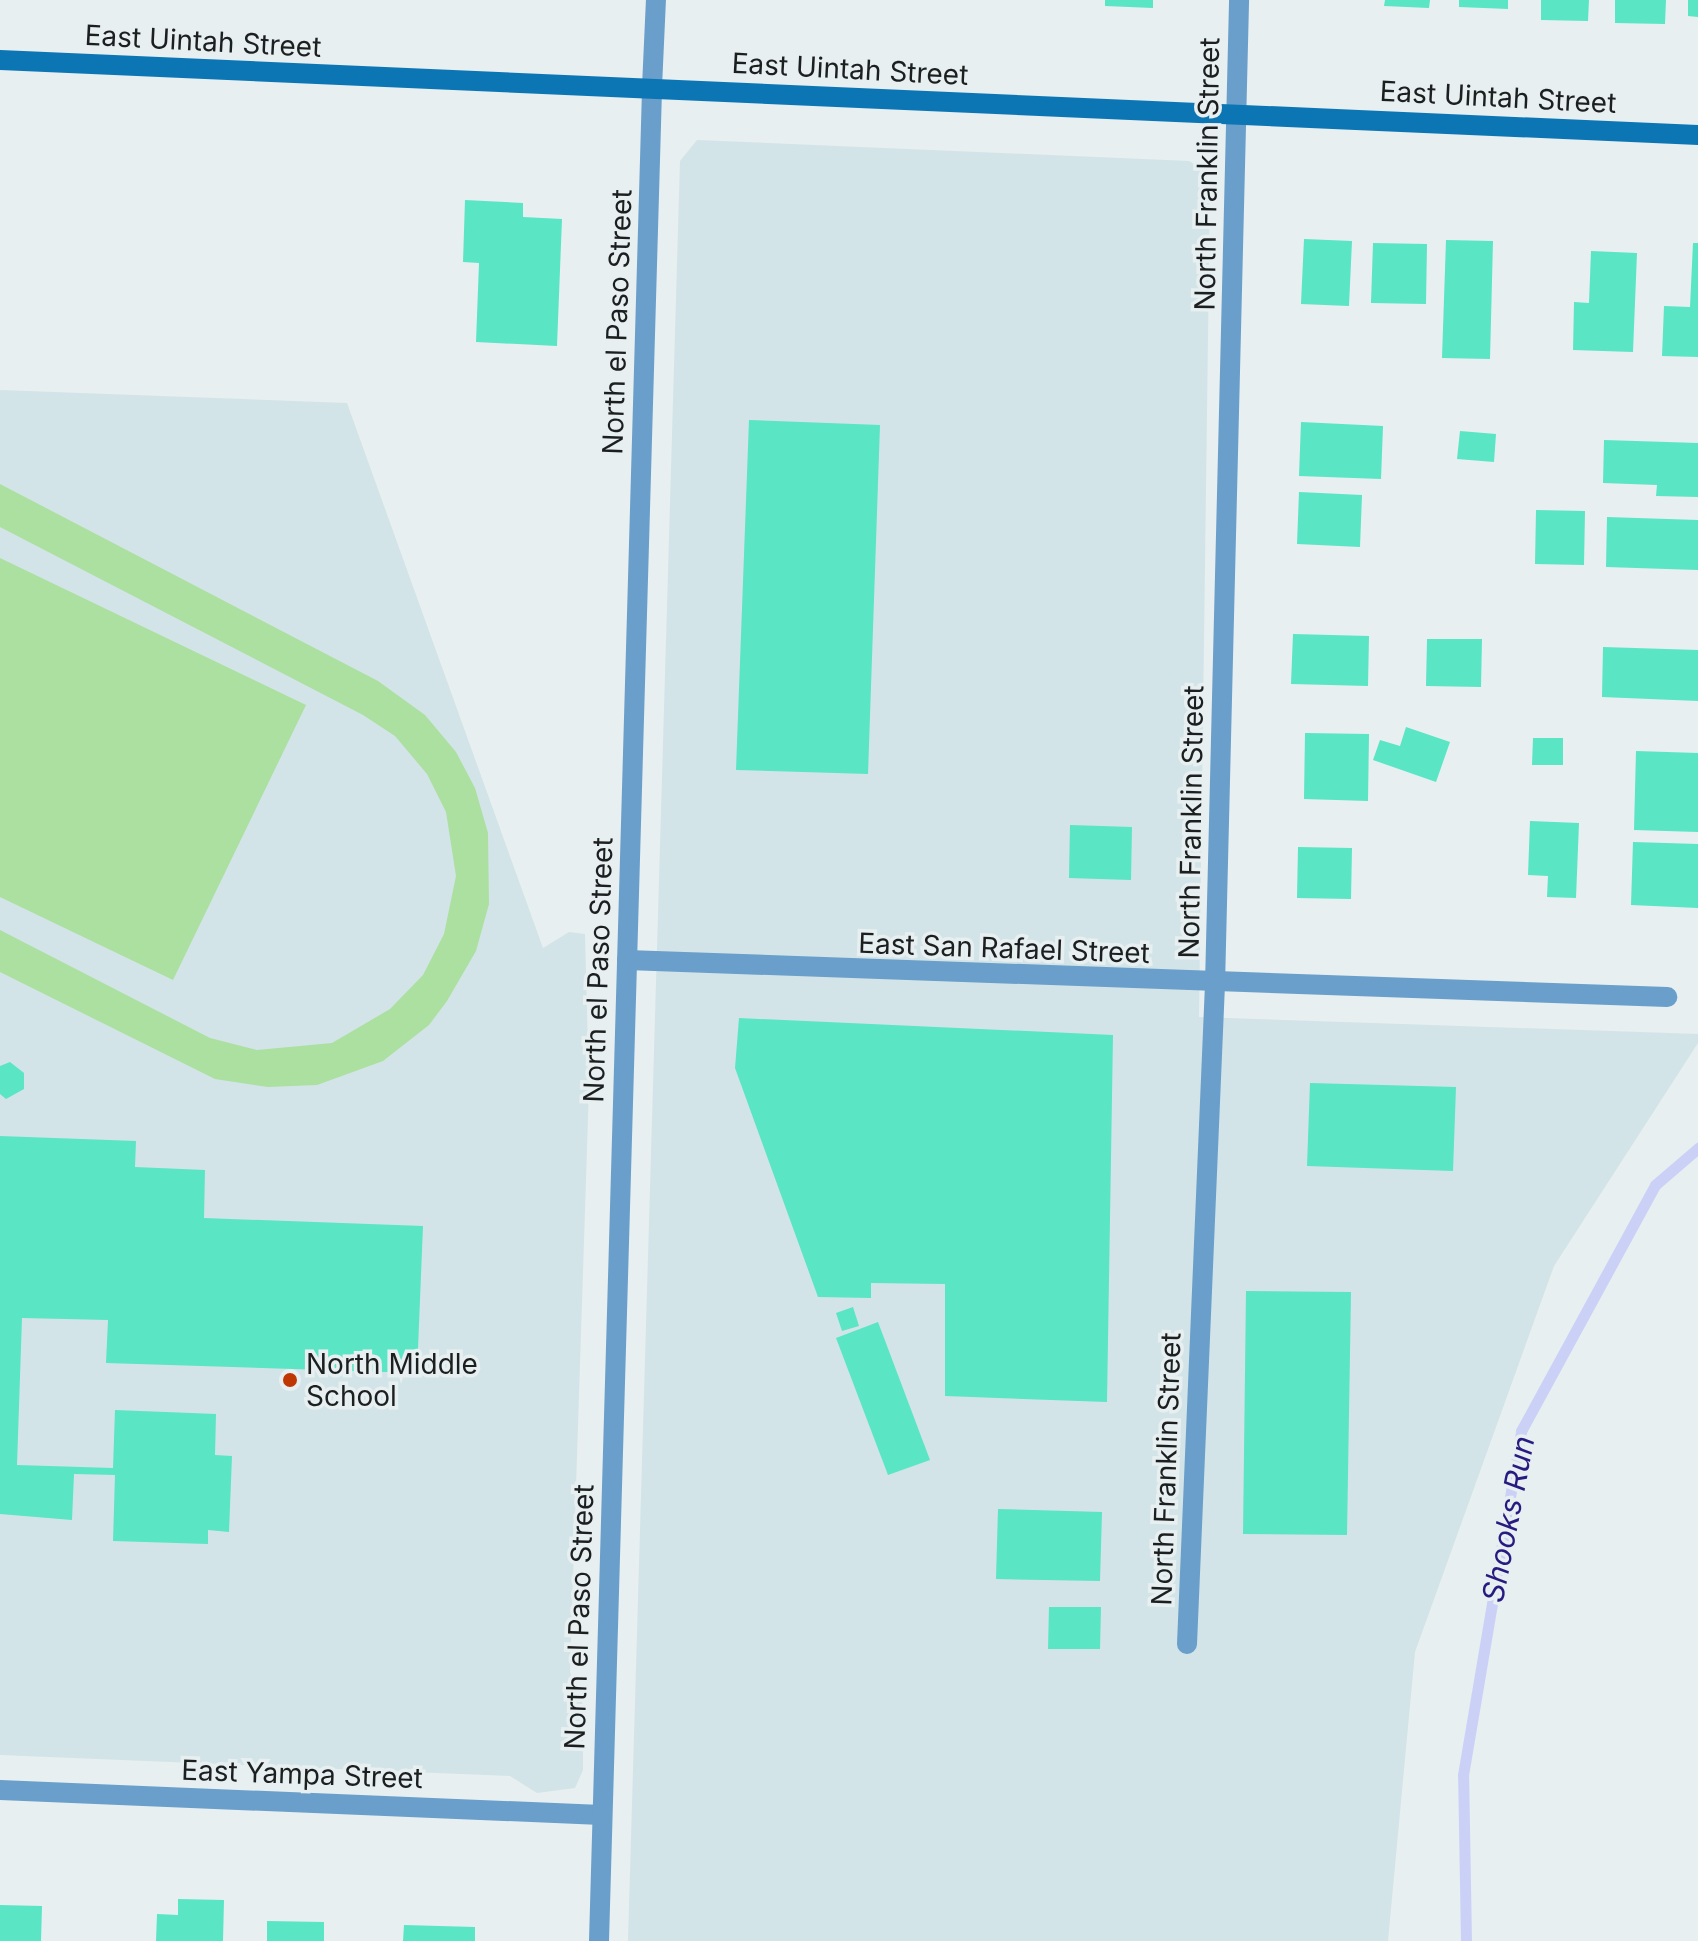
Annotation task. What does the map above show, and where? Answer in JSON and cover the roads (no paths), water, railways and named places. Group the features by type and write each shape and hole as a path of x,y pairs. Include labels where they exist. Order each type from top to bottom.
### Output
{"main road":[{"name":"East Uintah Street","path":"0,60 1698,135"}],"street":[{"name":"North el Paso Street","path":"599,1941 656,0"},
{"name":"North Franklin Street","path":"1187,1644 1215,985 1239,0"},
{"name":"East San Rafael Street","path":"627,960 1215,985 1667,997"},
{"name":"East Yampa Street","path":"0,1790 601,1815"}],"waterway":[{"name":"Shooks Run","path":"1466,1941 1463,1775 1521,1431 1655,1185 1698,1148"}],"place":[{"name":"North Middle School","path":"290,1380"}]}
